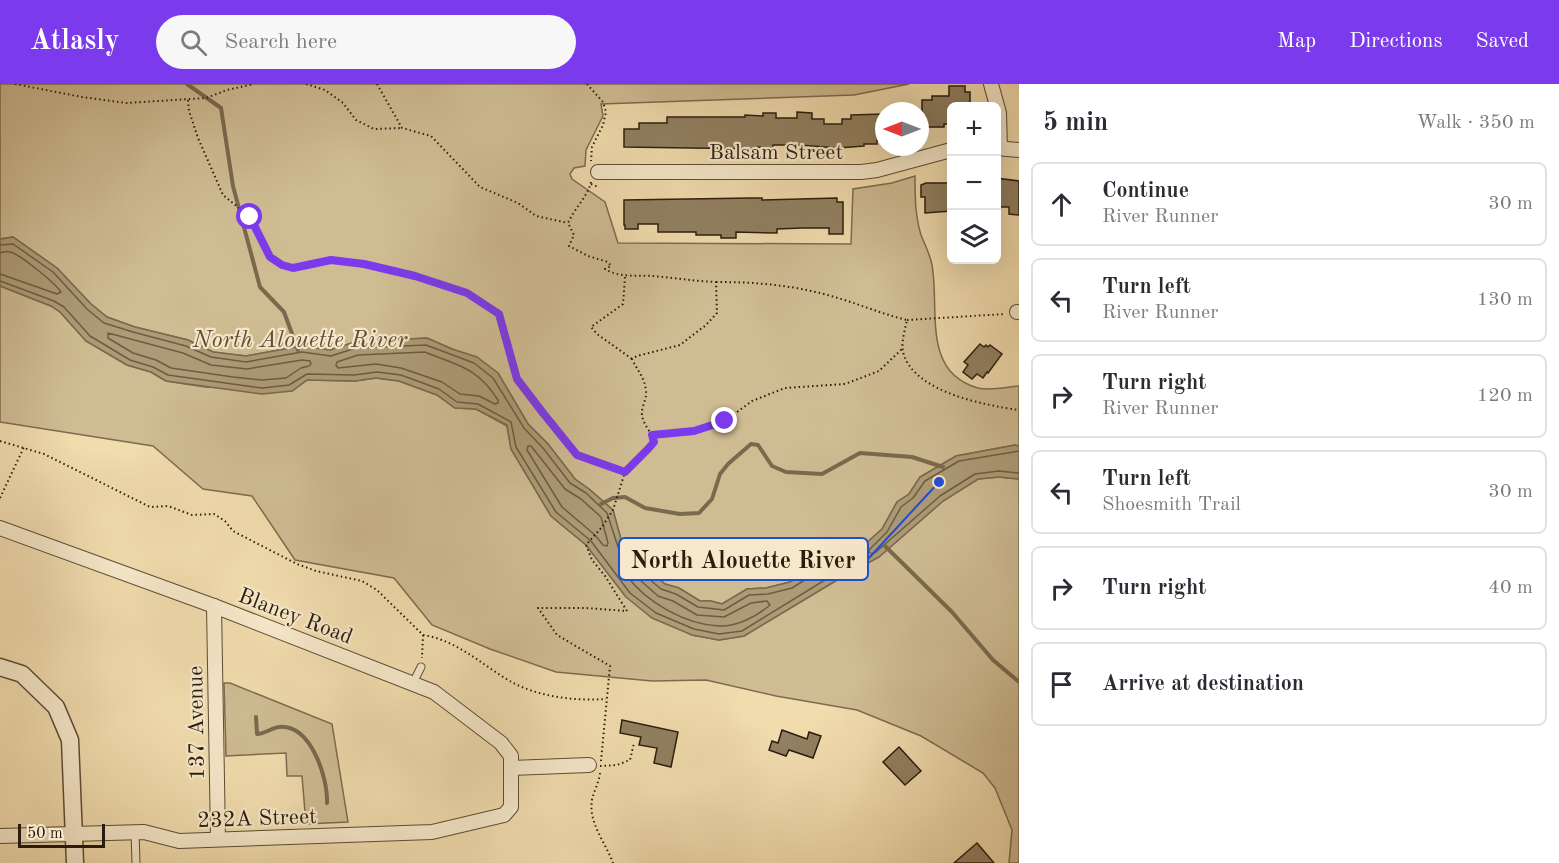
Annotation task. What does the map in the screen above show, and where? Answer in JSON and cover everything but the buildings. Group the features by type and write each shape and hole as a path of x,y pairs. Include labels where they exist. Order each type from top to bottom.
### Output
{"street":[{"path":"991,84 996,102"},
{"path":"1001,148 1019,150"},
{"name":"Balsam Street","path":"594,172 861,172 877,170 947,151"},
{"name":"Blaney Road","path":"0,528 214,606 434,692 501,743 511,756 511,807"},
{"name":"137 Avenue","path":"214,606 218,839"},
{"path":"0,667 22,674 56,707 70,740 75,863"},
{"path":"511,768 594,766"},
{"name":"232A Street","path":"0,836 148,832 174,840 432,832 504,815 511,807"}],"lane":[{"path":"413,683 421,667"},
{"path":"135,832 136,863"}],"path":[{"path":"15,84 82,98 126,103 206,98 254,84"},
{"path":"306,84 325,90 343,103 356,120 374,129 402,129 431,136 480,187 519,203 536,216 568,223 574,234 569,246 608,262 611,266 605,269 607,271 625,275 716,282 749,282 799,288 831,295 906,320 997,316 1018,312"},
{"path":"377,84 402,129"},
{"path":"568,223 591,184 594,172 592,147 603,125 606,112 603,102 587,84"},
{"path":"188,100 189,111 198,138 223,195 250,217 270,257 282,265 293,268 331,260 364,264 415,276 467,293 499,314 517,379 577,455 625,472"},
{"path":"591,184 598,187"},
{"path":"610,666 556,636 538,608 627,611 592,560 586,545 613,510 625,472 654,442 642,415 647,392 639,370 632,359 597,334 591,327 623,304 625,275"},
{"path":"632,359 680,345 706,325 717,313 716,282"},
{"path":"906,320 902,349 906,361 917,375 942,391 1019,410"},
{"path":"652,435 694,431 725,421 752,401 786,388 845,384 879,371 902,349"},
{"path":"0,441 44,454 150,507 168,506 192,515 214,514 225,521 233,531 297,564 315,571 362,581 376,590 423,635 438,637 456,645 510,681 551,696 580,701 606,699"},
{"path":"0,498 24,447"},
{"path":"421,667 423,635"},
{"path":"594,766 617,765 630,760 633,743"}],"shaded area":[{"path":"0,84 909,84 854,95 601,104 603,116 586,150 585,166 574,168 570,174 572,179 605,202 618,243 851,244 853,189 892,183 915,176 918,220 932,265 935,319 941,353 948,368 960,380 978,388 1019,386 1019,446 956,456 920,477 909,494 897,502 882,529 856,553 828,558 790,582 766,588 747,589 722,604 700,601 679,588 665,584 622,543 613,510 575,479 548,444 528,424 498,373 452,349 427,338 355,342 330,350 302,346 246,356 213,352 188,340 135,327 107,317 91,304 57,268 13,237 0,239"},
{"path":"0,286 51,306 60,312 86,341 127,365 151,372 166,381 205,387 292,391 307,380 355,381 376,378 399,381 437,395 455,408 476,409 507,426 511,449 551,516 586,545 626,597 692,635 719,640 744,636 879,557 943,501 978,479 999,477 1019,479 1019,863 1009,863 1012,830 995,788 983,773 921,736 857,710 776,696 706,680 652,681 556,672 490,649 432,625 394,578 295,560 252,496 203,489 153,446 0,422"},
{"path":"224,683 230,683 332,724 348,822 306,824 302,776 287,776 286,753 226,756"}],"water":[{"path":"13,237 57,268 91,304 107,317 135,327 188,340 213,352 246,356 302,346 330,350 355,342 427,338 477,357 498,373 528,424 548,444 575,479 613,510 622,543 665,584 679,588 700,601 722,604 747,589 766,588 790,582 828,558 856,552 882,529 897,502 909,494 920,477 956,456 1019,446 1019,479 999,477 978,479 943,501 879,557 744,636 719,640 692,635 652,618 626,597 586,545 551,516 511,449 507,425 476,409 455,408 437,395 399,381 376,378 355,381 307,380 292,391 262,394 166,381 151,372 127,365 86,341 60,312 51,306 0,286 0,239"}],"waterway":[{"path":"187,84 221,108 233,186 260,287 284,312 298,350"},
{"path":"601,504 613,498 625,497 645,508 680,514 699,513 712,499 720,474 751,444 758,445 772,466 786,472 822,474 860,453 912,457 943,467"},
{"path":"885,546 952,612 993,660 1019,682"},
{"path":"256,717 257,734 279,727 290,728 309,743 321,767 327,792 327,803"}],"place":[{"name":"North Alouette River","path":"939,482"}],"route":[{"path":"250,217 270,257 282,265 293,268 331,260 364,264 415,276 467,293 499,314 517,379 577,455 625,472 654,442 652,435 694,431 725,421"}]}
